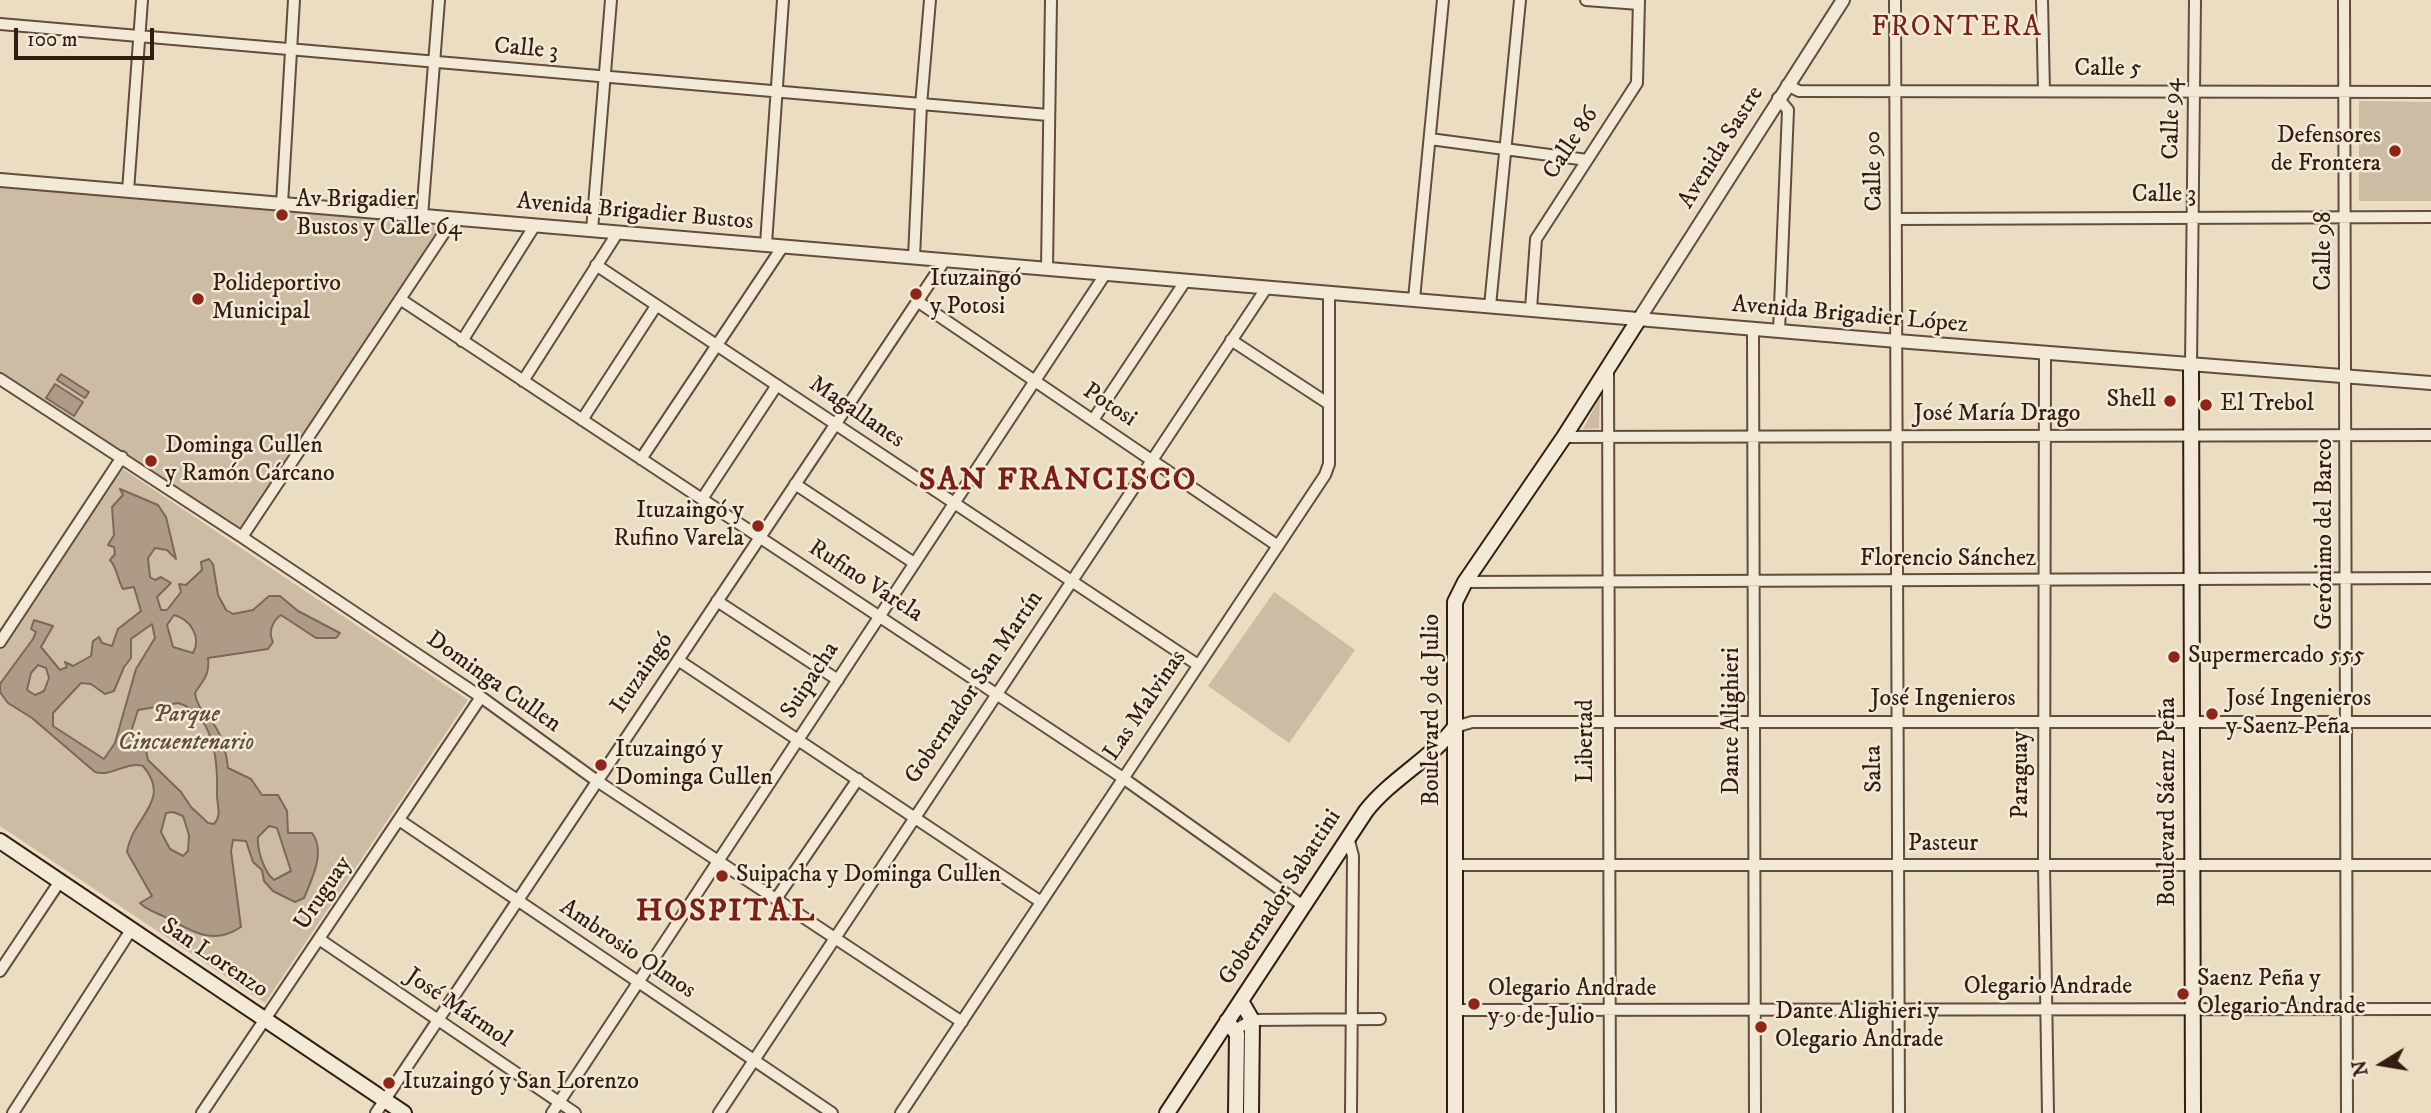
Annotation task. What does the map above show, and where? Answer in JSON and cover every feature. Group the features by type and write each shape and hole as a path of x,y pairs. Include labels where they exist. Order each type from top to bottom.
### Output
{"main road":[{"name":"Boulevard 9 de Julio","path":"1455,1113 1455,602 1465,582 1564,437 1639,319"},
{"name":"Boulevard Sáenz Peña","path":"2191,365 2193,1113"},
{"name":"Gobernador Sabattini","path":"1167,1113 1231,1025 1241,1001 1302,905 1377,797 1440,746 1455,727"},
{"name":"San Lorenzo","path":"0,841 404,1113"},
{"path":"1241,1001 1250,1011 1252,1020 1251,1113"},
{"path":"1231,1025 1236,1113"}],"street":[{"path":"128,191 142,0"},
{"path":"282,204 294,0"},
{"path":"422,216 439,0"},
{"path":"592,230 611,0"},
{"path":"766,244 783,0"},
{"path":"914,257 921,104 930,0"},
{"path":"1048,268 1051,0"},
{"path":"1414,299 1443,0"},
{"path":"1490,306 1520,0"},
{"path":"1586,0 1639,2"},
{"name":"Avenida Sastre","path":"1639,319 1843,0"},
{"name":"Calle 90","path":"1895,0 1898,341"},
{"path":"2042,0 2044,91"},
{"name":"Calle 94","path":"2191,365 2195,0"},
{"name":"Calle 98","path":"2344,0 2346,375"},
{"name":"Calle 86","path":"1531,309 1536,239 1637,83 1639,2"},
{"name":"Calle 3","path":"0,24 290,51 776,89 1048,115"},
{"name":"Calle 5","path":"1787,85 1799,91 2431,92"},
{"path":"1779,98 1788,110 1779,331"},
{"path":"1430,139 1587,160"},
{"name":"Avenida Brigadier Bustos","path":"0,180 1267,286"},
{"name":"Calle 3","path":"1896,219 2431,217"},
{"path":"242,537 443,233 449,218"},
{"path":"462,341 535,225"},
{"path":"523,381 618,232"},
{"path":"641,459 783,246"},
{"name":"Ituzaingó","path":"376,1113 945,260"},
{"name":"Magallanes","path":"596,265 1198,665"},
{"name":"Suipacha","path":"552,1113 1106,273"},
{"path":"1093,420 1186,280"},
{"name":"Avenida Brigadier López","path":"1267,286 1753,329 2431,383"},
{"name":"Gobernador San Martín","path":"719,1113 1267,286"},
{"name":"Las Malvinas","path":"901,1113 1278,546 1329,464 1329,292"},
{"name":"Rufino Varela","path":"400,299 1123,778 1302,905"},
{"name":"Potosi","path":"917,301 1278,546"},
{"path":"582,420 656,306"},
{"name":"Dante Alighieri","path":"1753,329 1755,1113"},
{"path":"1231,340 1329,404"},
{"name":"Salta","path":"1898,341 1896,721 1899,1113"},
{"name":"Paraguay","path":"2045,353 2047,436 2043,721 2048,1113"},
{"name":"Libertad","path":"1608,369 1610,1113"},
{"name":"Gerónimo del Barco","path":"2346,375 2347,1113"},
{"name":"Dominga Cullen","path":"0,379 242,537 481,697 597,781 962,1022"},
{"path":"702,499 777,385"},
{"name":"José María Drago","path":"1564,437 2431,435"},
{"path":"0,642 122,457"},
{"path":"795,484 914,563"},
{"name":"Florencio Sánchez","path":"1465,582 2431,578"},
{"path":"717,601 838,680"},
{"path":"678,660 1041,902"},
{"name":"Uruguay","path":"202,1113 481,697"},
{"name":"José Ingenieros","path":"1455,727 1472,722 1607,721 2431,722"},
{"path":"776,899 858,779"},
{"name":"Ambrosio Olmos","path":"399,820 832,1113"},
{"path":"1348,837 1353,856 1351,1113"},
{"name":"Pasteur","path":"1456,865 2431,865"},
{"path":"0,971 60,881"},
{"path":"13,1113 131,930"},
{"name":"José Mármol","path":"318,939 575,1113"},
{"name":"Olegario Andrade","path":"1454,1010 2431,1009"},
{"path":"1231,1025 1252,1020 1380,1019"}],"green space":[{"name":"Defensores de Frontera","path":"2359,101 2431,102 2431,201 2359,201"},
{"name":"Polideportivo Municipal","path":"0,180 449,218 242,537 0,379"},
{"path":"1600,397 1599,428 1583,429"},
{"name":"Parque Cincuentenario","path":"123,469 468,700 265,1003 0,826 0,650 118,472"},
{"path":"1274,592 1355,650 1289,743 1208,686"}],"shaded area":[{"path":"61,374 89,392 85,398 57,380"},
{"path":"55,384 83,402 74,416 46,398"},
{"path":"120,489 158,505 166,517 176,559 167,550 155,548 148,558 150,577 155,580 161,577 171,583 157,597 161,610 167,610 181,592 179,584 186,585 202,570 201,562 209,559 213,564 218,595 226,610 233,614 253,610 269,596 280,596 298,611 340,633 336,638 316,638 281,615 272,627 273,642 268,649 208,658 207,673 195,693 196,699 220,735 228,768 251,779 262,795 278,795 287,811 288,833 312,833 318,848 314,874 304,898 295,902 273,891 264,881 262,870 253,862 246,841 233,840 231,851 241,927 222,935 205,935 187,929 140,903 152,896 127,852 130,840 148,809 154,789 143,766 95,772 32,718 8,703 0,692 0,684 33,639 36,632 31,629 34,620 53,626 41,647 60,670 67,667 65,662 73,666 91,656 93,641 99,637 102,643 112,646 118,629 141,611 134,587 123,589 110,560 115,554 114,547 108,545 114,535 112,507 123,495","holes":["174,615 185,620 195,635 193,653 173,647 167,625","152,624 155,638 136,669 115,743 104,759 53,726 53,713 81,683 91,684 105,694 114,691 124,667 131,658 131,639","38,665 46,668 49,678 44,691 35,695 27,690 31,673","178,703 190,708 199,717 215,753 219,813 214,824 208,823 191,807 181,792 148,760 145,746 130,735 138,710","173,812 183,816 189,835 188,851 183,856 170,849 161,832 166,813","269,826 277,828 291,871 274,880 264,866 258,837"]}],"place":[{"name":"Defensores de Frontera","path":"2395,151"},
{"name":"Av Brigadier Bustos y Calle 64","path":"282,215"},
{"name":"Ituzaingó y Potosi","path":"916,294"},
{"name":"Polideportivo Municipal","path":"198,299"},
{"name":"Shell","path":"2170,401"},
{"name":"El Trebol","path":"2206,405"},
{"name":"Dominga Cullen y Ramón Cárcano","path":"151,461"},
{"name":"Ituzaingó y Rufino Varela","path":"758,526"},
{"name":"Supermercado 555","path":"2174,657"},
{"name":"José Ingenieros y Saenz Peña","path":"2212,714"},
{"name":"Ituzaingó y Dominga Cullen","path":"601,765"},
{"name":"Suipacha y Dominga Cullen","path":"722,876"},
{"name":"Saenz Peña y Olegario Andrade","path":"2183,994"},
{"name":"Olegario Andrade y 9 de Julio","path":"1474,1004"},
{"name":"Dante Alighieri y Olegario Andrade","path":"1761,1027"},
{"name":"Ituzaingó y San Lorenzo","path":"389,1083"}],"district":[{"name":"FRONTERA","path":"1957,29"},
{"name":"SAN FRANCISCO","path":"1058,482"},
{"name":"HOSPITAL","path":"726,913"}]}
